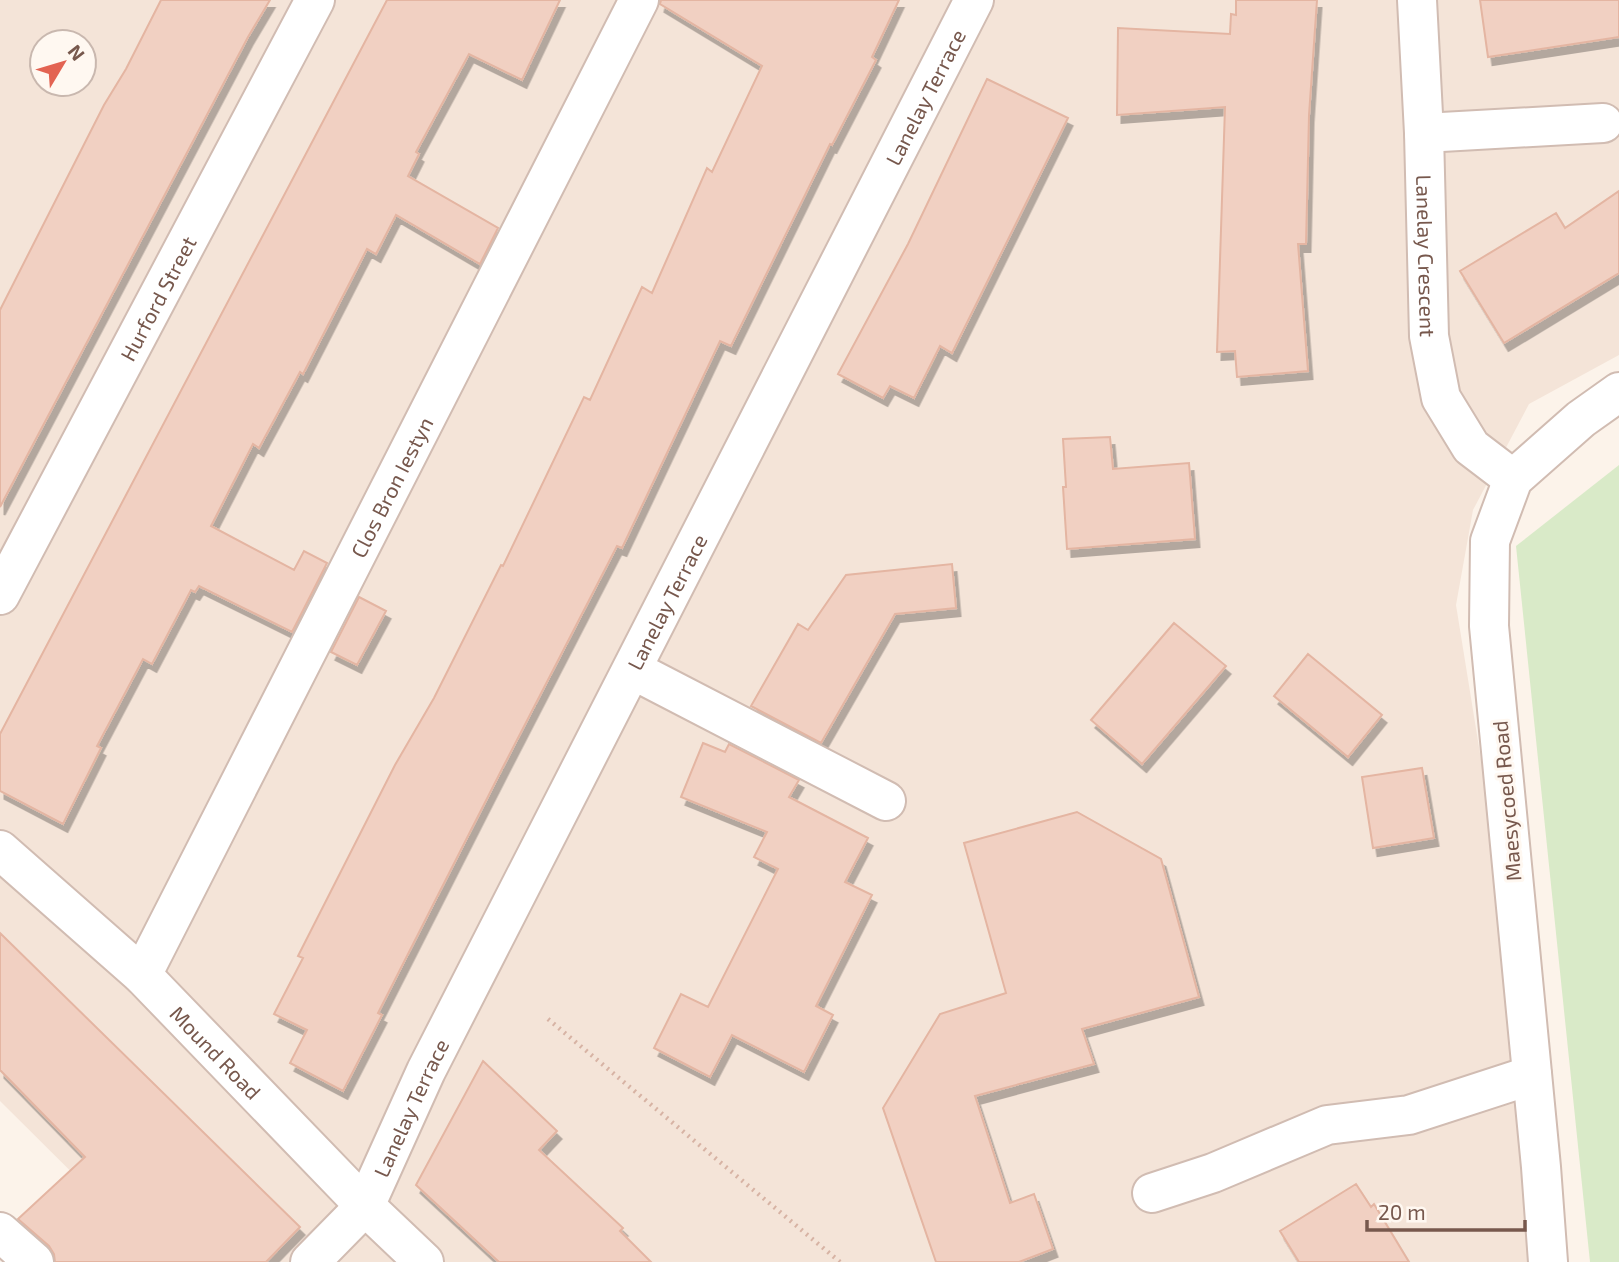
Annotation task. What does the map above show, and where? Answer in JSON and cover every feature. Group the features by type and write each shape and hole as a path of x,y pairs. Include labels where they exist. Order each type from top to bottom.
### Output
{"street":[{"name":"Hurford Street","path":"0,595 315,0"},
{"name":"Clos Bron Iestyn","path":"142,975 639,0"},
{"name":"Lanelay Terrace","path":"365,1206 426,1071 974,0"},
{"name":"Lanelay Crescent","path":"1417,0 1424,133 1429,336 1441,398 1471,447 1513,480"},
{"path":"1424,133 1603,123"},
{"name":"Maesycoed Road","path":"1548,1262 1489,626 1490,541 1513,480 1581,419 1619,393"},
{"path":"633,670 886,801"},
{"name":"Mound Road","path":"0,850 142,975 365,1206 424,1262"},
{"path":"1152,1193 1213,1172 1327,1125 1409,1115 1532,1075"},
{"path":"310,1262 365,1206"},
{"path":"0,1232 34,1262"}],"path":[{"path":"548,1019 840,1262"}],"shaded area":[{"path":"0,0 1619,0 1619,355 1529,404 1473,510 1456,605 1532,1075 1548,1262 162,1262 0,1101"}],"green space":[{"path":"1619,465 1619,1262 1590,1262 1516,546"}],"building":[{"path":"161,0 270,0 0,507 0,310 104,105 126,69"},
{"path":"387,0 560,0 522,80 469,54 416,152 419,154 408,176 498,228 480,264 396,215 376,254 367,249 303,374 300,372 259,448 253,444 211,526 294,570 304,551 327,563 292,632 199,586 195,592 191,590 152,664 143,659 97,746 101,748 63,824 0,791 0,734"},
{"path":"661,0 899,0 872,57 876,60 832,145 830,144 731,346 720,341 622,548 617,546 502,769 378,1013 382,1015 343,1091 290,1063 307,1030 274,1014 303,958 298,956 395,765 434,698 501,565 503,566 584,397 590,400 642,287 652,293 707,168 712,172 762,66 660,4"},
{"path":"1236,0 1317,0 1309,115 1306,244 1298,244 1308,371 1237,377 1235,351 1217,352 1225,107 1117,115 1118,28 1230,34 1231,14 1236,15"},
{"path":"1480,0 1619,0 1619,37 1488,57"},
{"path":"987,79 1068,118 952,353 940,346 914,398 890,386 883,398 838,374 908,244"},
{"path":"1619,191 1619,273 1504,343 1460,271 1556,213 1565,228"},
{"path":"1110,437 1113,469 1189,463 1195,539 1067,549 1063,439"},
{"path":"952,564 956,608 895,614 821,743 751,706 798,624 808,630 846,575"},
{"path":"359,597 386,611 357,665 331,652"},
{"path":"1174,623 1226,666 1142,764 1091,720"},
{"path":"1308,654 1382,715 1348,757 1274,696"},
{"path":"703,743 725,752 729,744 799,780 789,797 868,838 845,882 872,895 816,1006 833,1015 804,1072 732,1035 710,1077 654,1048 681,994 708,1007 778,869 754,857 767,832 681,797"},
{"path":"1422,768 1434,838 1373,848 1362,777"},
{"path":"1077,812 1161,859 1199,997 1082,1029 1094,1064 975,1096 1010,1203 1034,1194 1053,1249 1019,1262 936,1262 883,1108 940,1014 1006,993 964,843"},
{"path":"0,933 300,1227 266,1262 55,1262 49,1246 18,1219 85,1157 0,1070"},
{"path":"483,1061 557,1131 539,1150 623,1228 620,1231 651,1262 499,1262 416,1185"},
{"path":"1356,1184 1371,1207 1374,1204 1409,1262 1299,1262 1280,1231"}]}
